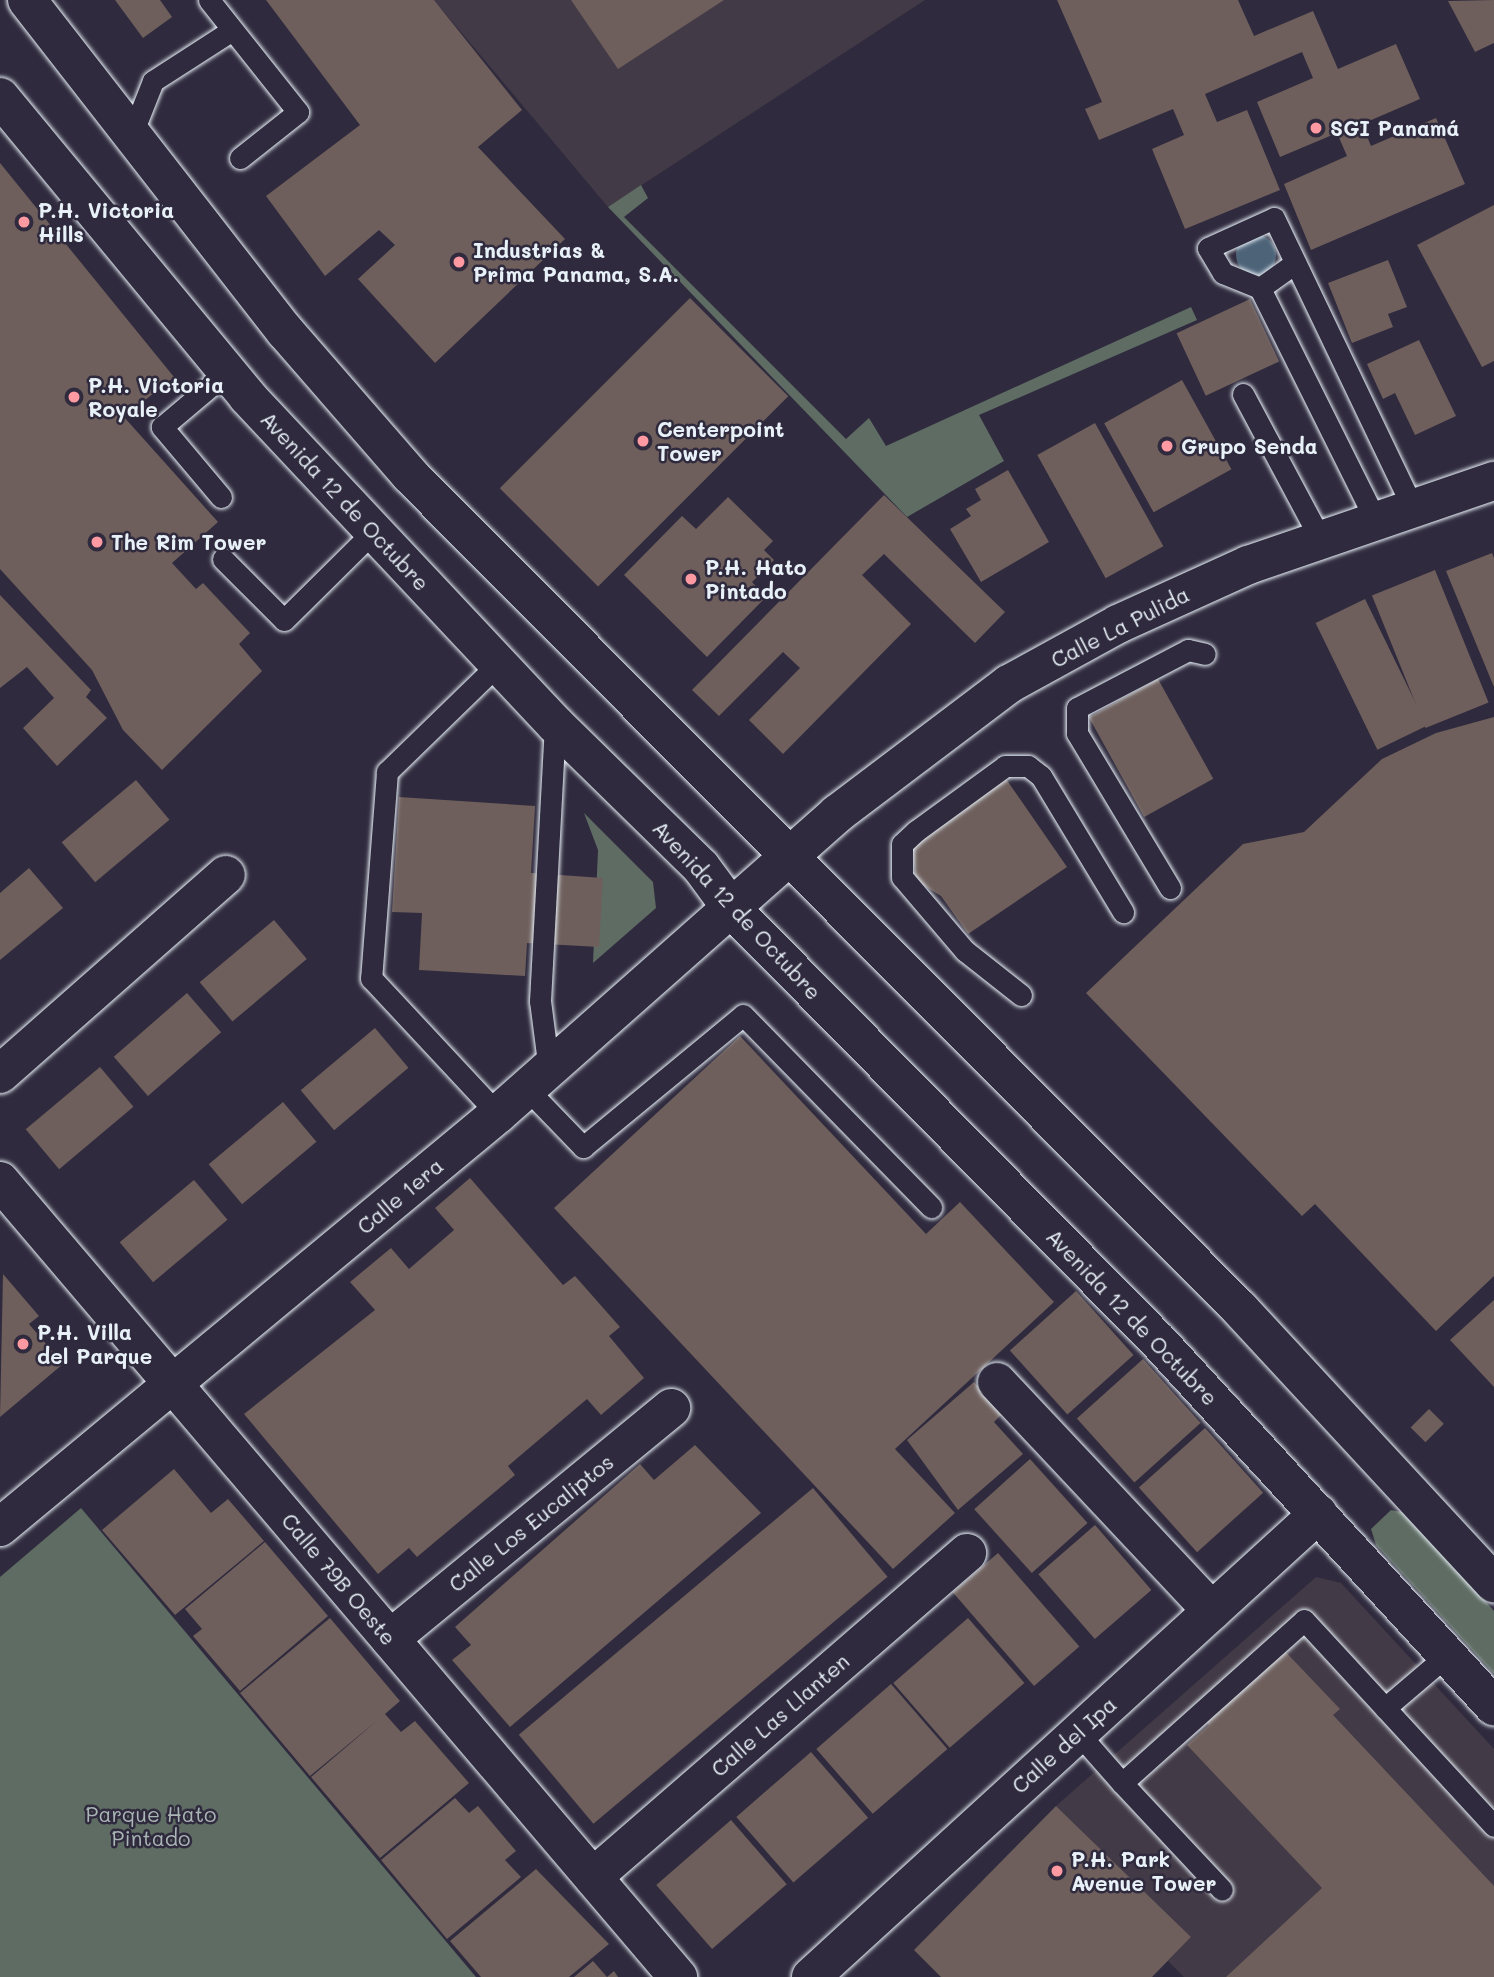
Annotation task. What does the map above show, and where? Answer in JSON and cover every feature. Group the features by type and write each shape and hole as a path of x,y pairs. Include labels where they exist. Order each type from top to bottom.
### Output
{"main road":[{"path":"27,0 130,139 410,475 1240,1309 1494,1583"},
{"name":"Avenida 12 de Octubre","path":"0,97 226,373 373,532 555,724 701,867 732,909 1160,1342 1494,1706"},
{"name":"Calle La Pulida","path":"792,856 848,806 1009,684 1118,624 1374,517 1494,481"},
{"name":"Calle 1era","path":"0,1527 498,1114 792,856"},
{"path":"0,1074 226,875"},
{"name":"Calle 79B Oeste","path":"0,1181 678,1977"},
{"path":"997,1382 1212,1611"},
{"name":"Calle Los Eucaliptos","path":"390,1639 671,1408"},
{"name":"Calle del Ipa","path":"811,1977 1318,1514"},
{"name":"Calle Las Llanten","path":"593,1877 967,1553"}],"lane":[{"path":"209,0 298,112 240,158"},
{"path":"130,139 153,81 232,30"},
{"path":"1374,517 1260,288 1223,273 1208,248 1274,218 1412,506"},
{"path":"1260,288 1295,264"},
{"path":"221,497 162,427 226,373"},
{"path":"1243,394 1320,538"},
{"path":"223,559 285,620 373,532"},
{"path":"1170,888 1077,733 1077,708 1188,650 1205,654"},
{"path":"498,664 387,772 372,978 498,1114"},
{"path":"555,724 538,1080 583,1147 743,1015 931,1207"},
{"path":"1021,995 965,951 902,877 902,844 915,831 1005,766 1028,766 1041,776 1123,912"},
{"path":"1122,1783 1304,1620 1494,1826"},
{"path":"1385,1708 1447,1655"},
{"path":"1078,1733 1222,1890"}],"shaded area":[{"path":"434,0 925,0 608,207"},
{"path":"1316,1577 1341,1583 1494,1749 1494,1977 1184,1977 1168,1961 1191,1937 1056,1806"}],"green space":[{"path":"641,185 648,198 624,217 846,439 869,418 886,446 1191,307 1197,320 979,415 1004,461 907,517 608,207"},
{"path":"584,813 653,882 656,908 593,963 598,850"},
{"name":"Parque Hato Pintado","path":"81,1508 476,1977 0,1977 0,1577"},
{"path":"1391,1510 1406,1513 1494,1611 1494,1674 1376,1545 1371,1529"}],"water":[{"path":"1256,235 1270,241 1276,255 1270,269 1256,275 1242,269 1236,255 1242,241"}],"building":[{"path":"115,0 160,0 172,17 143,38"},
{"path":"266,0 434,0 522,110 478,147 565,239 435,363 358,279 395,245 379,230 325,276 266,196 360,125"},
{"path":"571,0 724,0 618,69"},
{"name":"SGI Panamá","path":"1057,0 1238,0 1254,36 1313,11 1338,69 1396,44 1420,99 1362,124 1371,146 1436,118 1465,184 1311,250 1284,184 1347,156 1337,133 1280,157 1257,102 1313,78 1302,52 1205,94 1217,122 1247,110 1280,190 1185,229 1152,149 1184,135 1173,109 1099,140 1085,109 1102,102"},
{"path":"1494,0 1494,43 1475,52 1448,1"},
{"path":"0,163 174,377 124,417 218,522 172,563 196,589 203,583 250,633 239,644 262,671 162,770 123,730 92,670 0,569"},
{"path":"1494,205 1494,361 1482,367 1417,245"},
{"path":"1388,260 1407,307 1388,314 1393,327 1352,343 1328,283"},
{"name":"Centerpoint Tower","path":"690,298 788,396 598,586 500,488"},
{"path":"1250,299 1279,362 1206,396 1177,333"},
{"path":"1419,340 1456,416 1415,435 1395,393 1383,399 1367,364"},
{"name":"Grupo Senda","path":"1182,380 1231,469 1154,512 1104,423"},
{"path":"1095,423 1163,546 1106,578 1037,455"},
{"path":"1008,470 1049,542 981,582 950,529 971,516 966,509 981,500 975,489"},
{"path":"884,495 1005,612 975,643 884,554 862,575 911,624 783,754 749,720 800,668 783,652 719,716 692,690"},
{"name":"P.H. Hato Pintado","path":"728,497 773,541 764,550 774,560 752,582 766,597 707,657 624,575 682,516 696,529"},
{"path":"1492,553 1494,558 1494,687 1446,571"},
{"path":"1435,570 1489,703 1426,728 1372,595"},
{"path":"0,595 91,690 86,697 107,718 57,766 23,728 54,698 27,667 0,688"},
{"path":"1365,599 1427,726 1377,750 1316,623"},
{"path":"1158,679 1213,779 1144,817 1089,717"},
{"path":"1494,717 1494,1276 1436,1331 1315,1204 1302,1216 1086,993 1243,844 1304,832 1382,759 1436,733"},
{"path":"1004,776 1067,867 968,934 941,896 916,881 912,844"},
{"path":"136,780 169,820 95,882 62,842"},
{"path":"399,797 535,806 531,873 603,878 599,947 527,943 525,976 419,970 422,913 392,912"},
{"path":"29,868 63,908 0,960 0,893"},
{"path":"274,920 307,959 232,1021 200,982"},
{"path":"187,993 221,1032 148,1096 114,1057"},
{"path":"375,1028 408,1068 334,1130 301,1090"},
{"path":"740,1036 926,1234 960,1202 1054,1302 895,1449 955,1513 893,1569 554,1208"},
{"path":"100,1067 133,1107 59,1169 26,1129"},
{"path":"283,1102 316,1142 242,1204 209,1164"},
{"path":"470,1178 563,1285 575,1276 620,1327 609,1336 644,1378 601,1415 587,1399 508,1466 515,1475 417,1557 409,1548 378,1574 244,1414 375,1310 350,1282 391,1248 409,1269 454,1230 435,1208"},
{"path":"194,1180 227,1220 153,1282 120,1242"},
{"name":"P.H. Villa del Parque","path":"3,1274 39,1316 29,1324 63,1364 0,1417"},
{"path":"1076,1291 1134,1355 1067,1414 1010,1351"},
{"path":"1494,1300 1494,1387 1450,1340"},
{"path":"1143,1359 1201,1423 1134,1482 1077,1419"},
{"path":"974,1382 1002,1414 994,1422 1023,1454 958,1510 907,1440"},
{"path":"1429,1409 1444,1424 1425,1442 1411,1427"},
{"path":"1205,1428 1263,1493 1197,1552 1139,1488"},
{"path":"695,1445 761,1513 510,1727 452,1660 471,1645 455,1627 640,1464 654,1480"},
{"path":"1030,1459 1088,1523 1032,1573 974,1509"},
{"path":"174,1469 211,1513 228,1499 264,1541 175,1615 102,1530"},
{"path":"813,1488 888,1577 593,1824 519,1735"},
{"path":"1095,1525 1151,1590 1095,1639 1038,1574"},
{"path":"265,1542 328,1616 240,1691 193,1636 202,1629 185,1609"},
{"path":"998,1553 1079,1647 1034,1686 953,1592"},
{"path":"330,1618 400,1701 385,1714 401,1732 415,1721 469,1783 380,1858 311,1777 379,1719 310,1776 240,1693"},
{"path":"968,1618 1024,1683 950,1748 893,1683"},
{"path":"1280,1646 1340,1709 1333,1715 1494,1886 1494,1977 1226,1977 1322,1888 1187,1745 1209,1725 1202,1718"},
{"path":"891,1684 947,1749 873,1814 816,1749"},
{"path":"811,1752 868,1818 793,1883 736,1817"},
{"path":"455,1798 469,1813 478,1806 516,1851 505,1860 521,1877 447,1939 381,1860"},
{"name":"P.H. Park Avenue Tower","path":"1056,1806 1191,1937 1152,1977 941,1977 914,1950"},
{"path":"731,1820 787,1884 712,1949 656,1885"},
{"path":"536,1869 609,1944 569,1977 481,1977 450,1941"},
{"path":"593,1961 607,1977 574,1977"},
{"path":"614,1971 618,1977 607,1977"}],"place":[{"name":"SGI Panamá","path":"1316,128"},
{"name":"P.H. Victoria Hills","path":"24,222"},
{"name":"Industrias & Prima Panama, S.A.","path":"459,262"},
{"name":"P.H. Victoria Royale","path":"74,397"},
{"name":"Centerpoint Tower","path":"643,441"},
{"name":"Grupo Senda","path":"1167,446"},
{"name":"The Rim Tower","path":"97,542"},
{"name":"P.H. Hato Pintado","path":"691,579"},
{"name":"P.H. Villa del Parque","path":"23,1344"},
{"name":"P.H. Park Avenue Tower","path":"1057,1871"}]}
